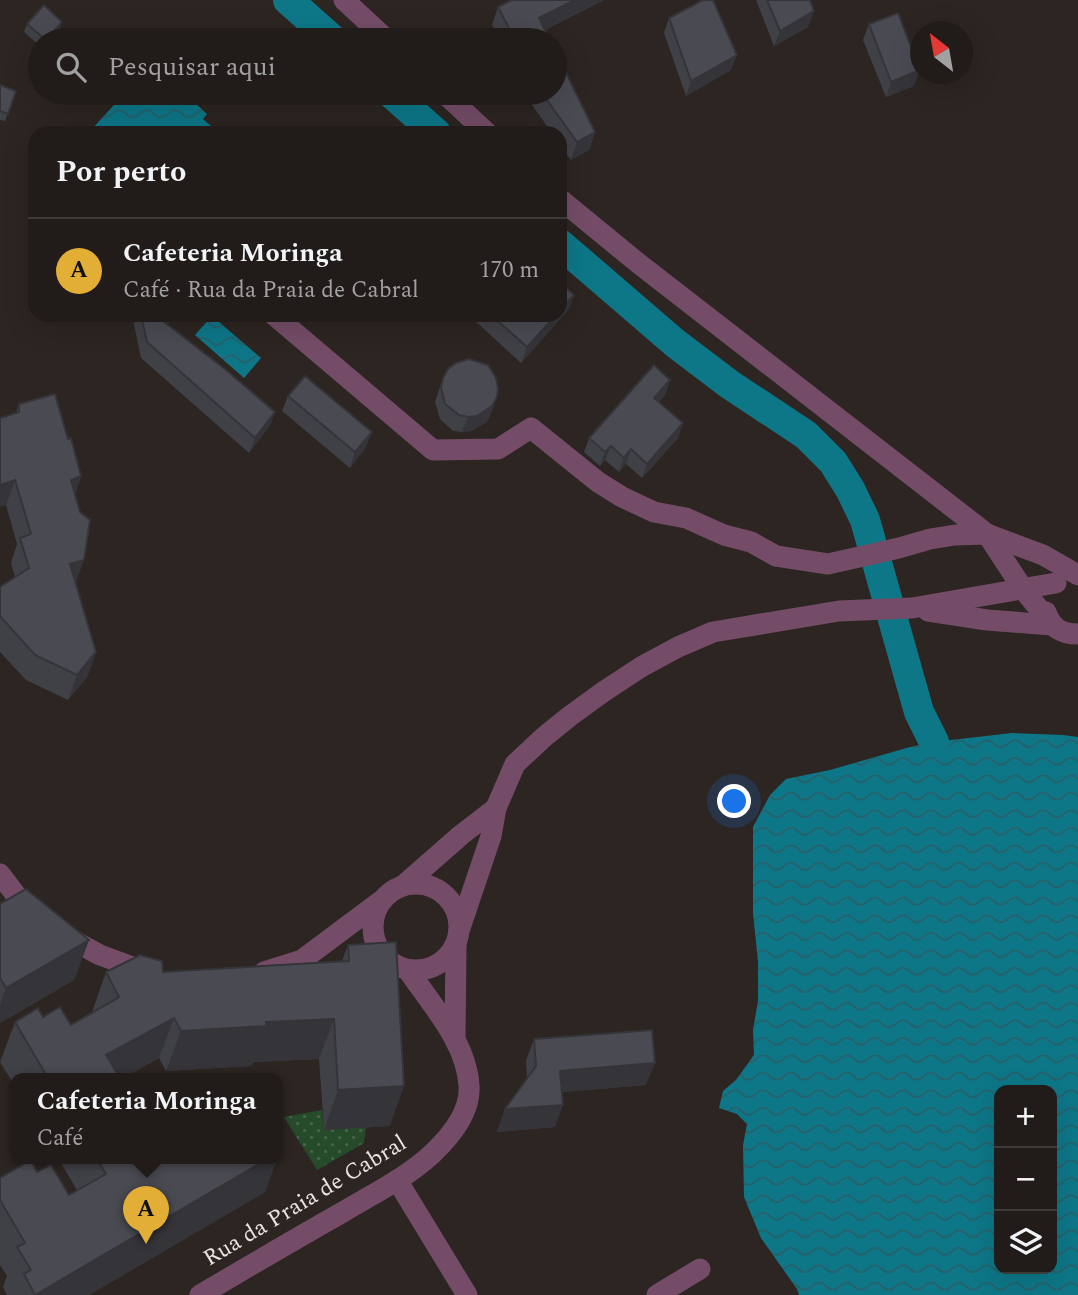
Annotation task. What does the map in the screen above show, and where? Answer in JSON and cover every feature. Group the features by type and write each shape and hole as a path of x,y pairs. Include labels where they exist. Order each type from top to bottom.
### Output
{"street":[{"path":"344,0 374,28"},
{"path":"457,105 479,126"},
{"path":"567,205 987,534 1043,555 1078,576"},
{"path":"282,322 433,450 498,449 531,428 598,482 622,497 654,512 686,518 724,535 751,542 776,556 828,564 930,539 987,534"},
{"path":"987,534 1023,589 1052,625 1059,631 1078,634"},
{"path":"367,964 422,970 436,966 448,956 457,938 491,836 496,808 515,764 544,737 603,692 678,647 713,632 839,611 912,608 1056,583 1078,576"},
{"path":"1052,625 1044,608 1046,598 1056,583"},
{"path":"912,608 987,620 1052,625"},
{"path":"243,976 255,975 302,960 391,891 404,885 496,808"},
{"path":"0,874 25,907 55,930 100,955 140,971 163,976"},
{"path":"404,885 432,887 444,894 453,904 458,918 457,938"},
{"path":"381,901 374,914 372,929 375,943 383,956 400,968"},
{"name":"Rua da Praia de Cabral","path":"455,1038 457,938"},
{"path":"302,960 328,962"},
{"name":"Rua da Praia de Cabral","path":"200,1295 397,1180 432,1153 459,1122 470,1087 464,1058 455,1038 400,968"},
{"path":"397,1180 467,1295"},
{"path":"657,1295 700,1269"}],"green space":[{"path":"322,1110 324,1129 366,1127 364,1143 317,1170 284,1117"}],"water":[{"path":"114,105 197,105 207,114 203,119 211,126 95,126"},
{"path":"207,322 219,322 261,358 244,378 195,335"},
{"path":"1012,733 1078,737 1078,1295 799,1295 761,1238 744,1197 743,1145 747,1124 737,1114 719,1108 723,1091 736,1080 754,1055 758,962 753,913 753,827 770,795 786,779 830,770 910,747"}],"building":[{"path":"512,0 575,0 539,18 544,28 509,28 498,7"},
{"path":"703,0 713,0 737,55 691,81 669,18"},
{"path":"767,0 810,0 814,11 780,31"},
{"path":"44,5 62,22 57,28 32,28 27,24"},
{"path":"898,13 910,44 910,74 891,82 869,24"},
{"path":"567,75 595,132 577,142 551,105 567,105"},
{"path":"0,85 16,91 8,114 0,111"},
{"path":"567,288 574,295 567,302"},
{"path":"143,322 164,322 275,412 255,438 147,342"},
{"path":"499,322 550,322 527,347"},
{"path":"469,359 488,365 496,378 498,388 492,406 477,416 468,417 459,415 445,404 441,387 448,369"},
{"path":"654,365 670,380 654,398 683,423 647,464 631,449 624,458 611,446 605,452 589,438"},
{"path":"305,376 372,432 355,452 288,396"},
{"path":"55,394 81,476 71,480 80,512 90,520 84,560 70,564 96,652 77,675 35,655 0,616 0,587 29,568 20,538 31,534 15,480 0,485 0,418 19,412 19,404"},
{"path":"26,889 89,940 6,988 0,978 0,904"},
{"path":"396,942 404,1086 338,1090 334,1019 266,1022 266,1026 181,1031 174,1018 106,1055 117,1073 45,1073 15,1022 38,1008 43,1017 60,1007 71,1025 119,997 106,972 140,955 162,961 163,972 349,961 348,945"},
{"path":"652,1030 655,1063 560,1071 563,1105 505,1109 536,1066 534,1039"},
{"path":"24,1164 33,1164 37,1172 51,1165 69,1195 106,1174 100,1164 259,1164 35,1295 24,1274 31,1270 17,1247 25,1243 0,1200 0,1178"}],"waterway":[{"path":"288,0 320,28"},
{"path":"404,105 428,126"},
{"path":"567,250 675,343 729,384 806,435 833,462 865,520 919,712 934,742"}],"place":[{"name":"Cafeteria Moringa","path":"146,1244"}]}
